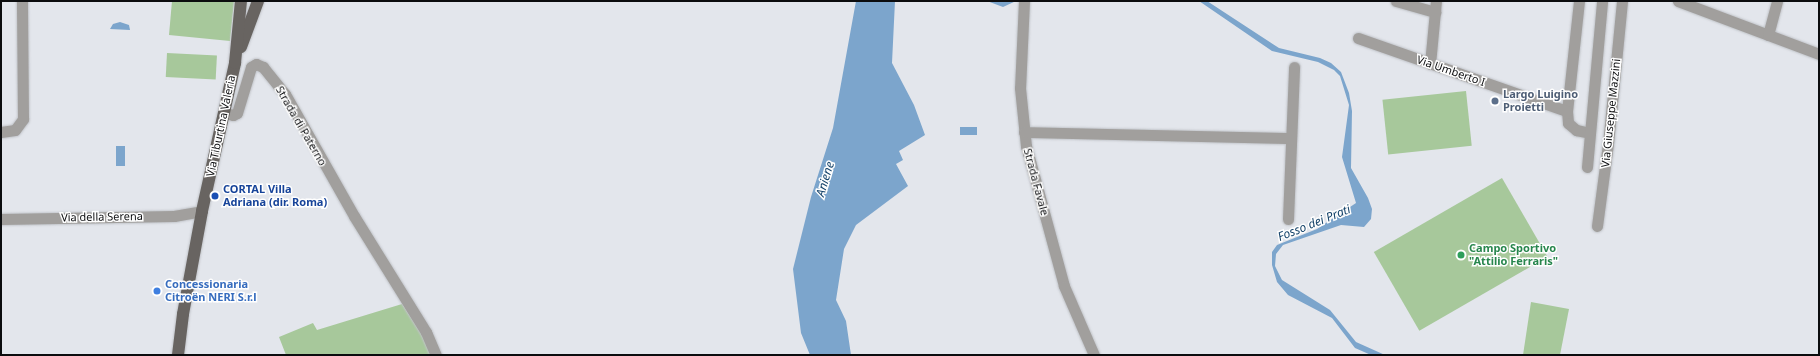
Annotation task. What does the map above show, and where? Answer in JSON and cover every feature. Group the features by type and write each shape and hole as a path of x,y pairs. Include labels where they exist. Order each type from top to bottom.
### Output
{"main road":[{"name":"Via Tiburtina Valeria","path":"178,355 183,314 202,211 225,113 234,63 241,1"},
{"name":"Via Tiburtina Valeria","path":"234,63 258,1"}],"street":[{"path":"1,132 15,130 23,119 22,1"},
{"name":"Strada Favale","path":"1024,1 1020,88 1024,132 1030,162 1064,286 1094,355"},
{"path":"1396,1 1435,6 1430,64"},
{"path":"1579,1 1567,111 1568,123 1576,130 1590,133"},
{"path":"1587,167 1602,1"},
{"name":"Via Giuseppe Mazzini","path":"1597,226 1607,151 1622,1"},
{"path":"1679,1 1819,54"},
{"path":"1768,35 1777,1"},
{"name":"Via Umberto I","path":"1358,38 1567,111"},
{"name":"Strada di Paterno","path":"225,113 233,115 237,113 251,67 256,64 263,67 285,94 354,216 426,332 436,355"},
{"path":"1288,219 1294,68"},
{"path":"1024,132 1291,138"},
{"name":"Via della Serena","path":"1,219 174,216 202,211"}],"green space":[{"path":"172,1 234,1 230,41 169,35"},
{"path":"167,53 217,56 216,80 166,77"},
{"path":"1466,91 1472,146 1388,154 1382,100"},
{"name":"Campo Sportivo \"Attilio Ferraris\"","path":"1502,178 1548,257 1419,331 1374,252"},
{"path":"1531,302 1569,309 1560,355 1523,355"},
{"path":"402,304 428,345 430,355 286,355 279,337 313,323 317,330"}],"water":[{"name":"Aniene","path":"856,1 895,1 892,63 914,105 925,135 899,151 903,160 896,164 908,186 856,225 844,249 836,300 846,321 851,355 810,355 801,333 793,269 811,197 833,128"},
{"path":"987,1 1016,1 1003,7"},
{"path":"1199,1 1207,1 1279,48 1320,58 1331,63 1341,72 1349,93 1352,111 1351,168 1368,198 1372,209 1371,219 1364,227 1341,225 1283,245 1276,254 1275,266 1282,280 1330,310 1356,342 1385,355 1371,355 1355,348 1332,318 1288,295 1277,282 1272,265 1272,252 1277,245 1317,229 1356,203 1342,157 1349,105 1340,76 1334,70 1318,62 1272,51"},
{"path":"120,22 129,25 130,30 110,29 113,24"},
{"path":"960,127 977,127 977,135 960,135"},
{"path":"116,146 125,146 125,166 116,166"}],"place":[{"name":"Largo Luigino Proietti","path":"1495,101"},
{"name":"CORTAL Villa Adriana (dir. Roma)","path":"215,196"},
{"name":"Campo Sportivo \"Attilio Ferraris\"","path":"1461,255"},
{"name":"Concessionaria Citroën NERI S.r.l","path":"157,291"}],"water label":[{"name":"Fosso dei Prati","path":"1314,223"}]}
